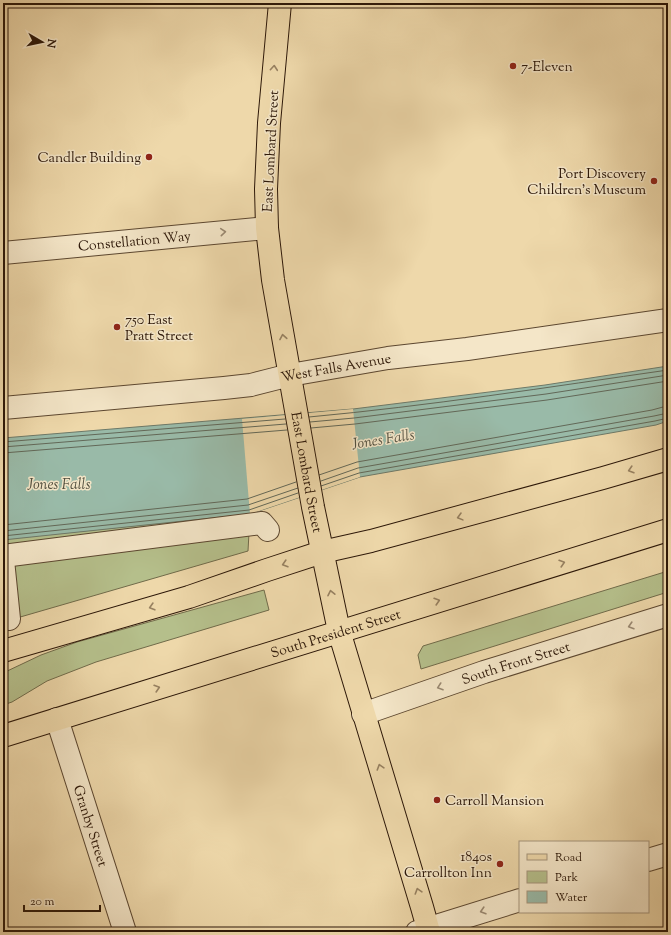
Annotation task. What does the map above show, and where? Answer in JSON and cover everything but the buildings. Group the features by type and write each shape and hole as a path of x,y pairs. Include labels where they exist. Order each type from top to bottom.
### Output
{"main road":[{"name":"East Lombard Street","path":"280,3 266,163 267,228 273,280 296,414 338,631 427,931"},
{"path":"3,651 189,596 322,552 371,541 604,478 668,459"},
{"name":"South President Street","path":"3,736 668,530"}],"street":[{"name":"Constellation Way","path":"3,253 267,228"},
{"name":"West Falls Avenue","path":"3,408 224,388 388,358 467,349 668,320"},
{"path":"3,556 262,523 268,530"},
{"path":"3,560 9,619"},
{"name":"South Front Street","path":"363,714 484,672 668,615"},
{"name":"Granby Street","path":"57,719 125,932"},
{"path":"649,860 668,854"},
{"path":"427,931 519,900"}],"green space":[{"path":"250,514 248,551 3,622 3,539"},
{"path":"668,571 668,592 421,669 418,655 423,646"},
{"path":"264,590 269,610 96,662 47,681 12,702 3,705 3,673 41,655 77,642"}],"water":[{"name":"Jones Falls","path":"668,366 668,421 656,425 360,477 250,514 3,540 3,438 353,409 545,385"}],"pier":[{"path":"353,409 360,477 250,514 242,419"}],"place":[{"name":"7-Eleven","path":"513,66"},
{"name":"Candler Building","path":"149,157"},
{"name":"Port Discovery Children's Museum","path":"654,181"},
{"name":"750 East Pratt Street","path":"117,327"},
{"name":"Carroll Mansion","path":"437,800"},
{"name":"1840s Carrollton Inn","path":"500,864"}]}
